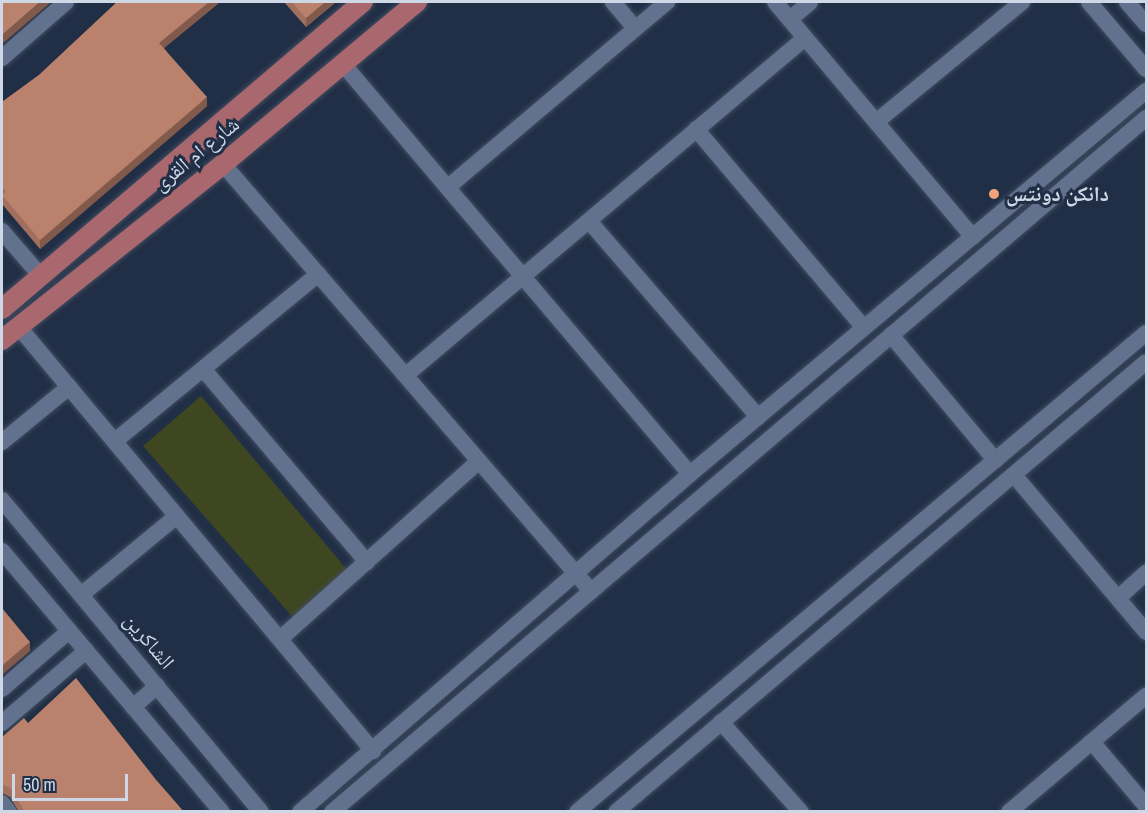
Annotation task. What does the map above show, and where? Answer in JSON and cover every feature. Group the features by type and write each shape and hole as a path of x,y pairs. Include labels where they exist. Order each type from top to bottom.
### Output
{"main road":[{"name":"شارع ام القرى","path":"2,309 363,2"},
{"name":"شارع ام القرى","path":"2,340 223,164 417,2"}],"street":[{"path":"2,58 66,2"},
{"path":"613,2 635,28"},
{"path":"448,187 667,2"},
{"path":"775,2 973,237"},
{"path":"790,19 810,2"},
{"path":"876,122 1022,2"},
{"path":"1089,2 1146,69"},
{"path":"1127,2 1146,24"},
{"path":"406,375 805,38"},
{"path":"343,64 690,474"},
{"path":"300,812 690,474 1146,91"},
{"path":"332,812 1146,117"},
{"path":"696,129 864,328"},
{"path":"223,164 591,591"},
{"path":"589,221 758,417"},
{"path":"2,231 40,275"},
{"path":"115,441 318,274"},
{"path":"18,326 373,751"},
{"path":"577,812 1146,333"},
{"path":"891,335 995,460"},
{"path":"616,812 1146,362"},
{"path":"204,370 367,562"},
{"path":"2,442 69,387"},
{"path":"1054,410 1071,427"},
{"path":"280,639 479,461"},
{"path":"1014,475 1146,632"},
{"name":"الشاكرين","path":"2,500 261,812"},
{"path":"81,595 177,516"},
{"path":"2,551 222,812"},
{"path":"1118,598 1146,573"},
{"path":"2,689 69,631"},
{"path":"2,723 86,651"},
{"path":"133,707 157,686"},
{"path":"1010,812 1146,696"},
{"path":"721,722 801,812"},
{"path":"1092,742 1146,806"},
{"path":"2,803 9,812"}],"green space":[{"path":"201,396 349,572 295,620 143,446"}],"building":[{"path":"2,2 40,2 2,35"},
{"path":"117,2 209,2 159,43 207,97 40,240 2,195 6,192 2,187 2,102 39,75"},
{"path":"292,2 325,2 306,18"},
{"path":"2,608 30,642 2,666"},
{"path":"76,678 184,812 25,812 10,788 2,784 2,737 24,718 28,723"}],"place":[{"name":"دانكن دونتس","path":"994,194"}]}
